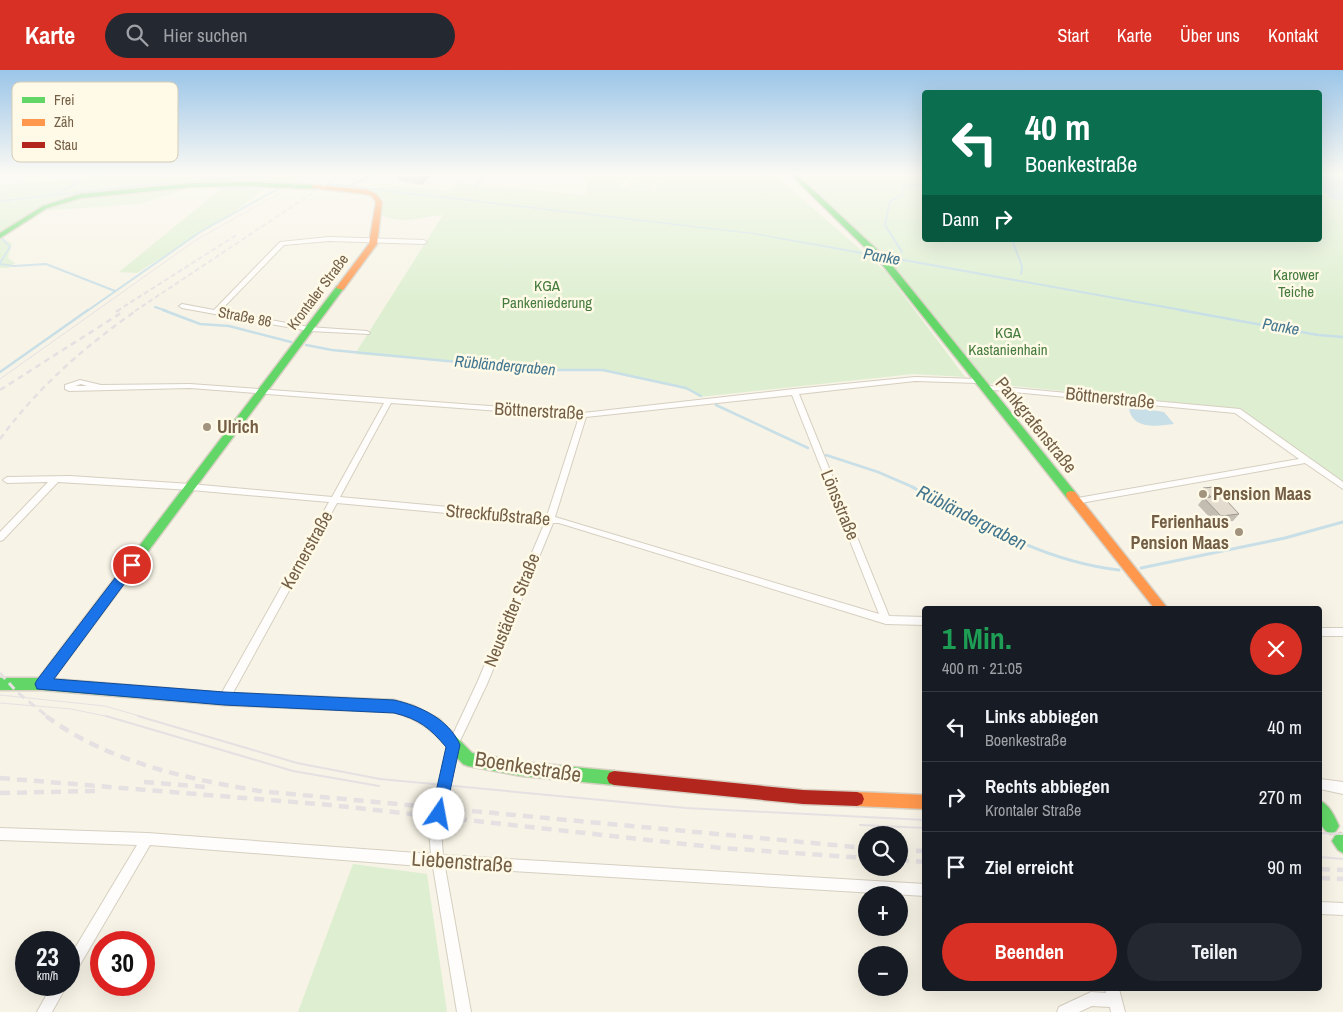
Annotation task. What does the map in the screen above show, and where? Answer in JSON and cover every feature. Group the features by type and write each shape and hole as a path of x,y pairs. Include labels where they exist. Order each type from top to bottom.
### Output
{"street":[{"path":"0,236 26,218"},
{"path":"375,240 377,218"},
{"name":"Pankgrafenstraße","path":"839,218 884,261 980,384 1160,606"},
{"path":"216,311 282,243 324,239 424,242"},
{"name":"Krontaler Straße","path":"42,684 263,392 375,240"},
{"name":"Straße 86","path":"182,306 310,329 367,333"},
{"name":"Böttnerstraße","path":"99,387 190,386 584,415 915,379 1237,411 1306,460"},
{"name":"Lönsstraße","path":"794,391 886,620"},
{"name":"Kernerstraße","path":"224,698 389,401"},
{"name":"Neustädter Straße","path":"464,1012 435,844 435,831 453,745 482,684 550,519 584,415"},
{"path":"1075,501 1306,460 1343,486"},
{"path":"0,538 56,479"},
{"name":"Streckfußstraße","path":"7,480 56,479 191,487 550,519 602,533 886,620 922,621"},
{"path":"1322,632 1343,632"},
{"name":"Boenkestraße","path":"0,684 42,684 224,698 394,706 409,710 434,723 468,759 522,770 795,796 922,802"},
{"path":"1322,784 1343,788"},
{"path":"1322,811 1331,826"},
{"name":"Liebenstraße","path":"0,834 146,839 439,862 922,890"},
{"path":"80,951 146,839"},
{"path":"1322,908 1343,909"},
{"path":"44,1012 53,996"},
{"path":"1064,1012 1091,999 1114,1000"}],"green space":[{"path":"0,218 27,218 0,233"},
{"path":"185,218 224,218 137,273 119,272"},
{"name":"KGA Pankeniederung","path":"390,218 424,218 412,220"},
{"name":"KGA Pankeniederung","path":"441,218 824,218 886,272 965,377 913,374 699,397 690,391 673,386 591,369 545,370 355,354"},
{"path":"843,218 922,218 922,242 1322,242 1322,218 1343,218 1343,483 1239,409 983,383 889,261"},
{"path":"0,239 12,243 8,258 15,263 8,268 0,268"},
{"path":"353,864 427,874 447,1012 298,1012"}],"water":[{"path":"613,218 754,233 868,253 872,256 752,234"},
{"path":"1132,407 1164,412 1174,424 1154,426 1141,424 1131,416 1129,409"}],"building":[{"path":"1214,487 1239,514 1221,516 1204,498 1211,497 1203,488"}],"waterway":[{"path":"87,311 200,232 225,218"},
{"path":"886,218 885,225 902,252"},
{"name":"Rübländergraben","path":"0,263 10,247 2,238"},
{"path":"1013,242 1022,266 1021,274"},
{"name":"Panke","path":"881,256 1187,311"},
{"name":"Rübländergraben","path":"0,264 14,266 46,264 115,291"},
{"name":"Rübländergraben","path":"155,307 167,311"},
{"path":"0,372 88,310"},
{"name":"Rübländergraben","path":"163,310 200,324 229,326 291,342"},
{"name":"Panke","path":"1180,310 1318,335 1343,337"},
{"name":"Rübländergraben","path":"306,345 332,350 542,370 603,370 686,388 701,396"},
{"name":"Rübländergraben","path":"716,405 808,448"},
{"name":"Rübländergraben","path":"826,455 878,472 915,488"},
{"name":"Rübländergraben","path":"912,487 1012,539 1064,559 1091,566 1119,570"},
{"name":"Rübländergraben","path":"1141,568 1285,538 1343,522"}],"tram line":[{"path":"0,379 196,240 235,218"},
{"path":"0,695 105,706 143,717"},
{"path":"0,703 71,709 108,717"},
{"path":"138,716 297,763 380,779 686,808 922,820"},
{"path":"108,717 293,771 379,786"},
{"path":"860,825 922,828"},
{"path":"1322,833 1343,834"},
{"path":"1322,857 1343,859"}],"railway":[{"path":"135,311 275,218"},
{"path":"117,311 238,234"},
{"path":"0,439 46,385 80,353 137,310"},
{"path":"0,390 124,311"},
{"path":"0,673 17,692 48,717"},
{"path":"46,716 70,732 121,757 175,774 259,791 858,847"},
{"path":"0,778 330,805 721,848 858,857"},
{"path":"144,782 206,787"},
{"path":"0,793 95,791"},
{"path":"908,850 922,851"},
{"path":"908,861 922,862"},
{"path":"1322,869 1343,870"},
{"path":"1322,878 1343,879"}],"traffic: fast":[{"path":"0,236 28,218"},
{"path":"839,218 884,261 1071,495"},
{"path":"42,684 340,288"},
{"path":"0,684 42,684 224,699 394,706 409,710 434,723 468,759 522,769 614,778"},
{"path":"1322,811 1331,826"},
{"path":"1340,841 1343,845"}],"traffic: slow":[{"path":"340,288 373,244 377,218"},
{"path":"1071,495 1160,606"},
{"path":"857,799 922,802"}],"traffic: jam":[{"path":"614,778 803,797 857,799"}],"place":[{"name":"Ulrich","path":"207,427"},
{"name":"Pension Maas","path":"1203,494"},
{"name":"Ferienhaus Pension Maas","path":"1239,532"}],"route":[{"path":"132,565 42,684 224,698 394,706 409,710 434,723 453,745 439,814"}],"park label":[{"name":"Karower Teiche","path":"1296,284"},
{"name":"KGA Kastanienhain","path":"1008,342"}]}
